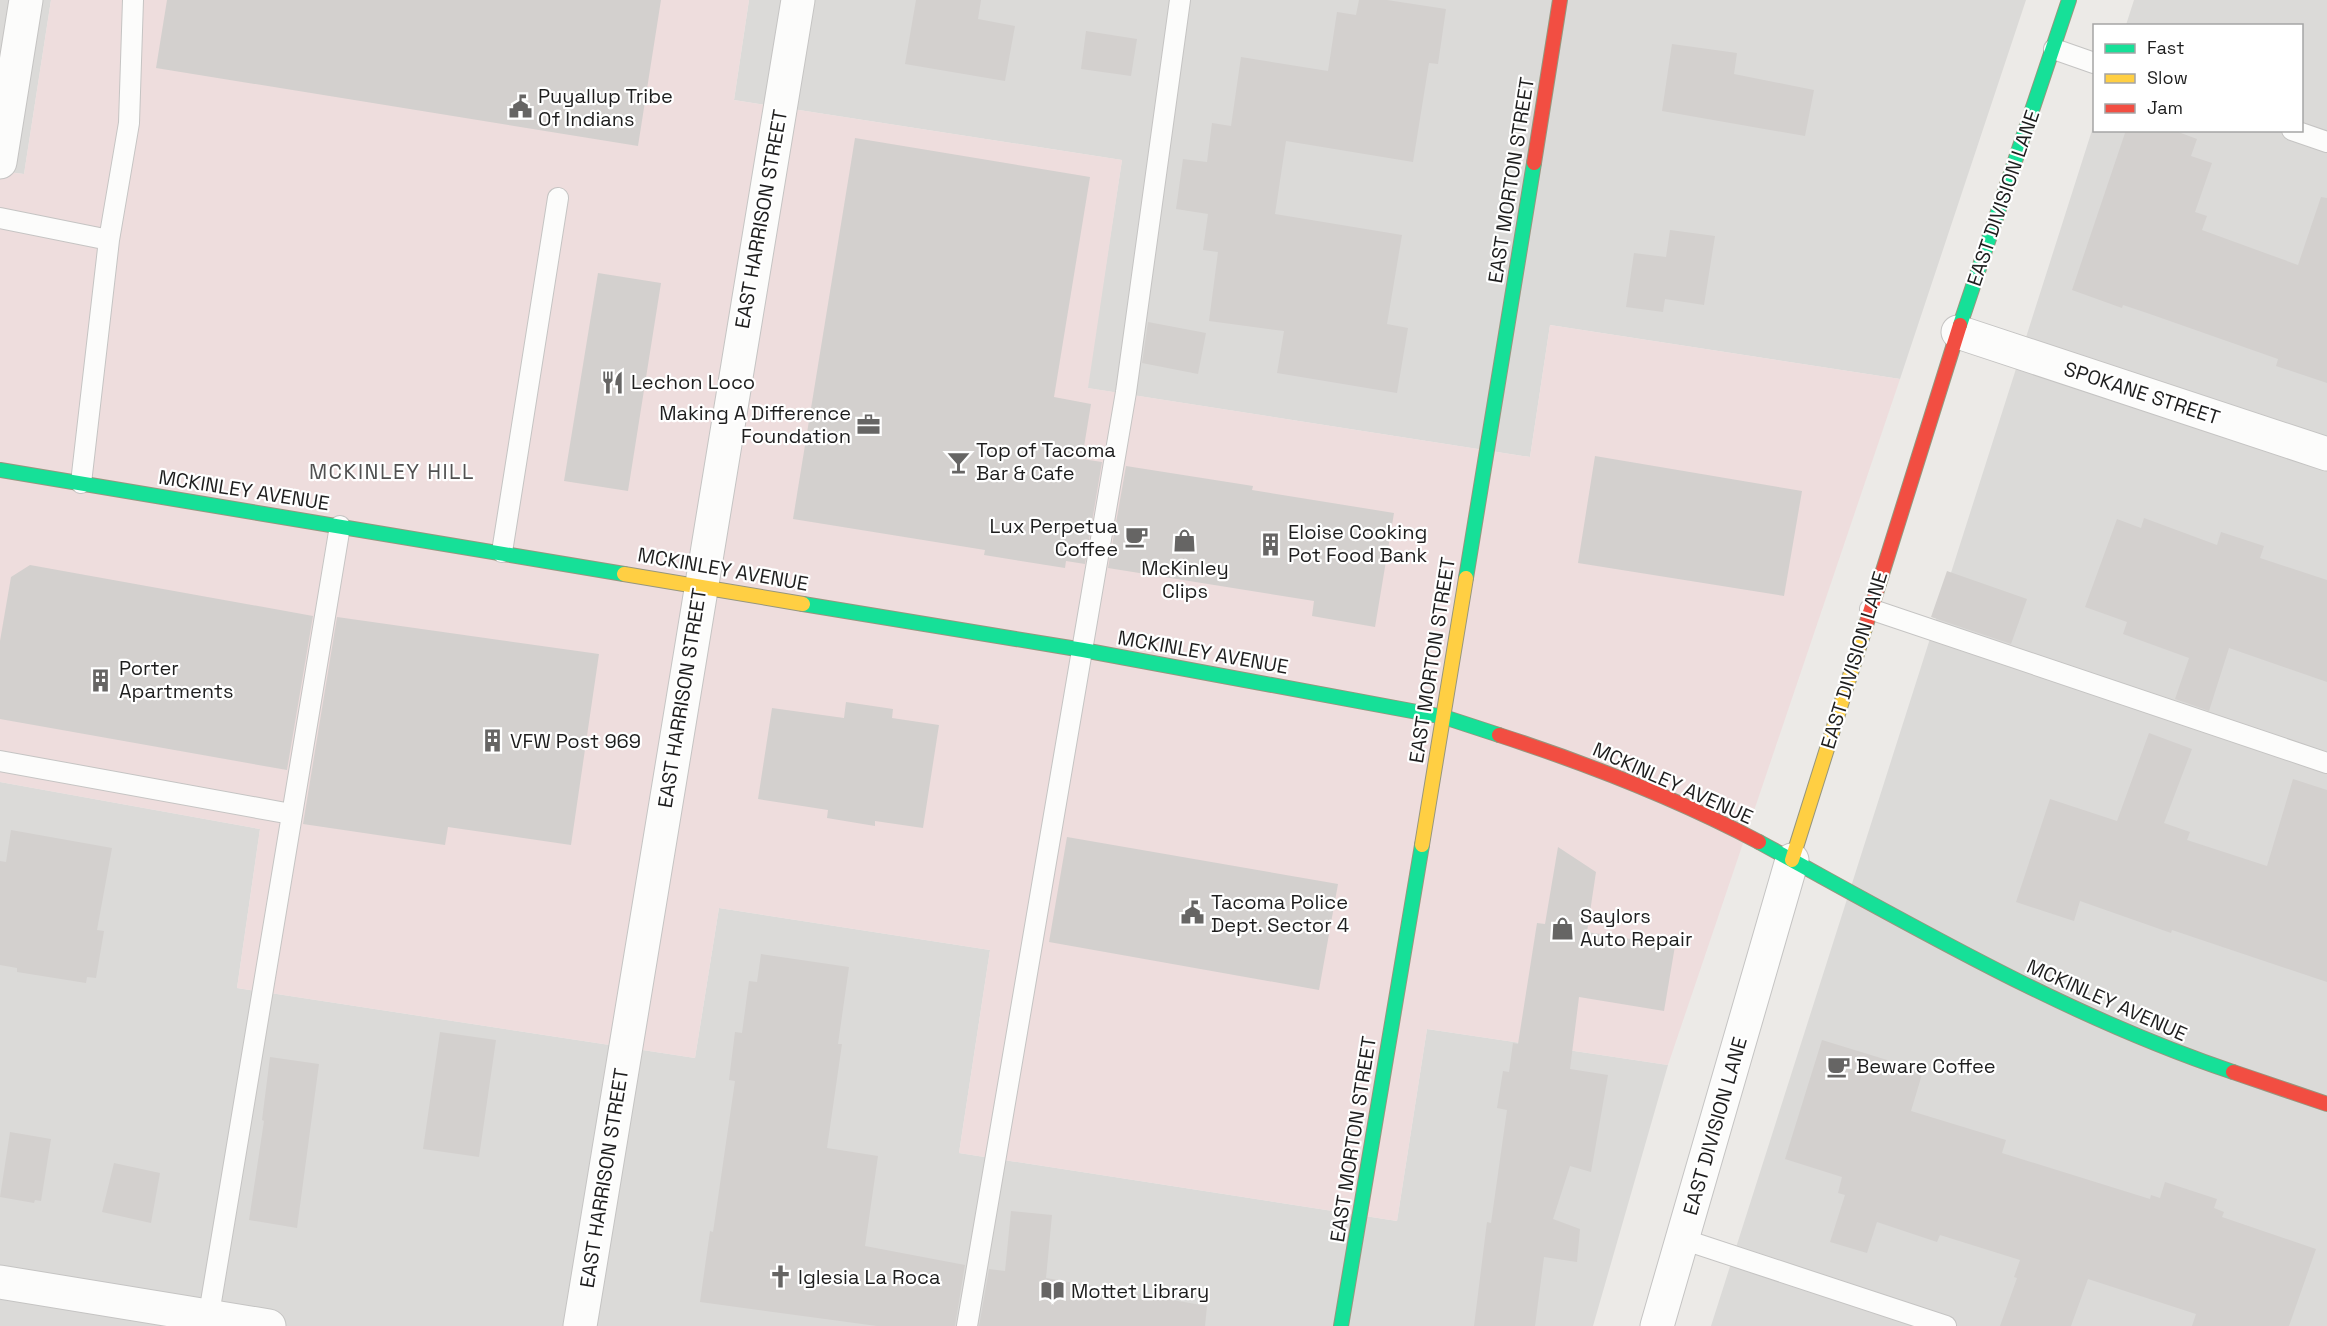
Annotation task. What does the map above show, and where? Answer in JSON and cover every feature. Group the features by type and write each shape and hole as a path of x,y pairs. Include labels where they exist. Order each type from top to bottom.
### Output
{"street":[{"path":"0,162 26,0"},
{"name":"EAST HARRISON STREET","path":"580,1326 798,0"},
{"name":"EAST MORTON STREET","path":"1341,1326 1444,717 1560,0"},
{"name":"EAST DIVISION LANE","path":"1657,1326 1792,860 1958,332 2054,50 2068,0"},
{"name":"SPOKANE STREET","path":"1958,332 2327,454"},
{"name":"MCKINLEY AVENUE","path":"0,470 1083,650 1444,717 1548,751 1661,794 1792,860 1988,967 2046,996 2193,1059 2327,1104"},
{"path":"0,1282 208,1321 269,1326"}],"lane":[{"path":"81,483 109,240 129,123 133,0"},
{"path":"967,1326 1126,392 1180,0"},
{"path":"2054,50 2093,63"},
{"path":"2298,132 2327,142"},
{"path":"501,552 558,198"},
{"path":"0,218 109,240"},
{"path":"208,1321 340,526"},
{"path":"1870,609 2327,763"},
{"path":"0,761 291,814"},
{"path":"1682,1239 1946,1326"}],"shaded area":[{"path":"0,0 51,0 24,174 0,171"},
{"path":"51,0 749,0 734,100 1122,160 1088,388 1530,457 1550,325 1900,379 1668,1065 1427,1029 1397,1221 959,1153 990,950 719,908 695,1058 237,988 260,829 0,782 0,171 24,174"},
{"path":"749,0 2026,0 1900,379 1550,325 1530,457 1087,388 1122,160 734,100"},
{"path":"2134,0 2327,0 2327,1326 1711,1326 2093,127 2093,132 2303,132 2303,24 2126,24"},
{"path":"0,782 260,829 237,988 695,1058 719,908 990,950 959,1153 1397,1221 1427,1029 1668,1065 1593,1326 0,1326"}],"building":[{"name":"Puyallup Tribe Of Indians","path":"167,0 661,0 638,146 156,68"},
{"path":"916,0 981,0 978,19 1015,26 1005,81 905,64"},
{"path":"1359,0 1387,0 1446,9 1438,64 1429,63 1413,162 1286,141 1275,214 1402,235 1387,324 1408,328 1397,393 1277,373 1284,331 1209,321 1218,252 1203,250 1208,214 1176,209 1183,159 1207,162 1212,123 1231,126 1241,57 1328,71 1337,12 1356,15"},
{"path":"1086,31 1137,39 1131,76 1081,69"},
{"path":"1672,44 1737,53 1734,74 1814,90 1805,136 1662,111"},
{"path":"2125,132 2178,132 2197,139 2191,156 2212,163 2195,212 2207,216 2202,230 2298,265 2321,197 2327,198 2327,383 2276,366 2278,359 2147,313 2123,305 2122,308 2072,290"},
{"path":"855,138 1090,177 1054,397 1091,404 1082,459 1102,462 1085,564 1066,561 1065,568 984,555 985,550 793,519"},
{"path":"1670,230 1715,236 1704,305 1665,299 1663,312 1626,307 1634,253 1666,257"},
{"name":"Lechon Loco","path":"598,273 661,283 628,491 564,481"},
{"path":"1148,322 1206,333 1198,374 1142,363"},
{"path":"1595,456 1802,491 1784,596 1578,563"},
{"path":"1126,466 1253,486 1252,490 1394,513 1375,627 1312,616 1314,601 1108,568"},
{"path":"2144,518 2217,545 2221,532 2264,546 2260,558 2327,580 2327,682 2229,648 2209,711 2175,699 2189,658 2123,634 2127,622 2085,607 2117,519 2141,528"},
{"name":"Porter Apartments","path":"30,565 313,616 287,770 0,719 0,641 11,577"},
{"path":"1947,571 2027,599 2011,644 1931,617"},
{"name":"VFW Post 969","path":"337,617 599,654 571,845 448,827 445,845 303,824"},
{"path":"846,702 893,709 892,718 939,725 923,828 875,821 875,826 827,818 828,810 758,799 772,708 844,718"},
{"path":"2149,733 2192,749 2164,823 2190,832 2187,840 2267,866 2293,779 2327,790 2327,982 2172,930 2171,933 2080,901 2074,921 2016,902 2050,799 2117,821"},
{"path":"11,830 112,848 97,930 104,931 96,978 87,977 86,983 17,972 17,968 0,965 0,861 6,862"},
{"name":"Tacoma Police Dept. Sector 4","path":"1067,837 1338,884 1319,990 1049,942"},
{"path":"1558,847 1596,872 1587,932 1675,946 1664,1011 1579,997 1570,1069 1608,1075 1591,1172 1570,1166 1553,1219 1580,1229 1577,1262 1544,1257 1535,1326 1474,1326 1487,1222 1491,1223 1507,1110 1497,1108 1503,1071 1509,1072 1513,1043 1518,1044 1537,923 1545,924"},
{"path":"761,954 849,967 838,1044 842,1044 827,1148 878,1156 865,1246 965,1265 955,1326 877,1326 700,1302 710,1231 713,1232 735,1081 729,1080 735,1032 742,1033 749,981 757,982"},
{"path":"440,1032 496,1040 479,1157 423,1149"},
{"path":"1822,1040 1923,1071 1911,1111 2006,1140 2002,1153 2150,1199 2151,1195 2160,1198 2165,1182 2217,1199 2214,1208 2224,1212 2222,1217 2316,1249 2289,1326 2192,1326 2196,1314 2088,1279 2071,1326 2000,1326 2017,1278 2014,1277 2020,1260 1940,1235 1937,1242 1877,1222 1867,1253 1830,1242 1845,1195 1838,1193 1842,1177 1785,1159"},
{"path":"270,1057 319,1064 297,1228 249,1220 264,1121 262,1120"},
{"path":"10,1132 51,1139 41,1201 35,1200 34,1203 0,1197"},
{"path":"114,1163 160,1173 151,1223 102,1212"},
{"name":"Mottet Library","path":"1011,1211 1052,1215 1046,1278 1207,1306 1205,1326 979,1326 989,1269 1005,1271"}],"traffic: fast":[{"path":"1960,325 2069,0"},
{"path":"1466,578 1534,163"},
{"path":"0,470 624,574"},
{"path":"803,604 1083,650 1444,717 1499,735"},
{"path":"1759,842 1991,968 2050,997 2110,1024 2233,1072"},
{"path":"1341,1326 1422,845"}],"traffic: slow":[{"path":"624,574 803,604"},
{"path":"1422,845 1466,578"},
{"path":"1792,860 1866,625"}],"traffic: jam":[{"path":"1534,163 1560,0"},
{"path":"1866,625 1960,325"},
{"path":"1499,735 1631,783 1759,842"},
{"path":"2233,1072 2327,1104"}],"place":[{"name":"Puyallup Tribe Of Indians","path":"520,107"},
{"name":"Lechon Loco","path":"613,382"},
{"name":"Making A Difference Foundation","path":"869,425"},
{"name":"Top of Tacoma Bar & Cafe","path":"958,462"},
{"name":"Lux Perpetua Coffee","path":"1136,537"},
{"name":"McKinley Clips","path":"1185,541"},
{"name":"Eloise Cooking Pot Food Bank","path":"1270,544"},
{"name":"Porter Apartments","path":"101,680"},
{"name":"VFW Post 969","path":"492,741"},
{"name":"Tacoma Police Dept. Sector 4","path":"1193,913"},
{"name":"Saylors Auto Repair","path":"1562,928"},
{"name":"Beware Coffee","path":"1838,1066"},
{"name":"Iglesia La Roca","path":"780,1277"},
{"name":"Mottet Library","path":"1053,1291"}],"district":[{"name":"MCKINLEY HILL","path":"392,472"}]}
